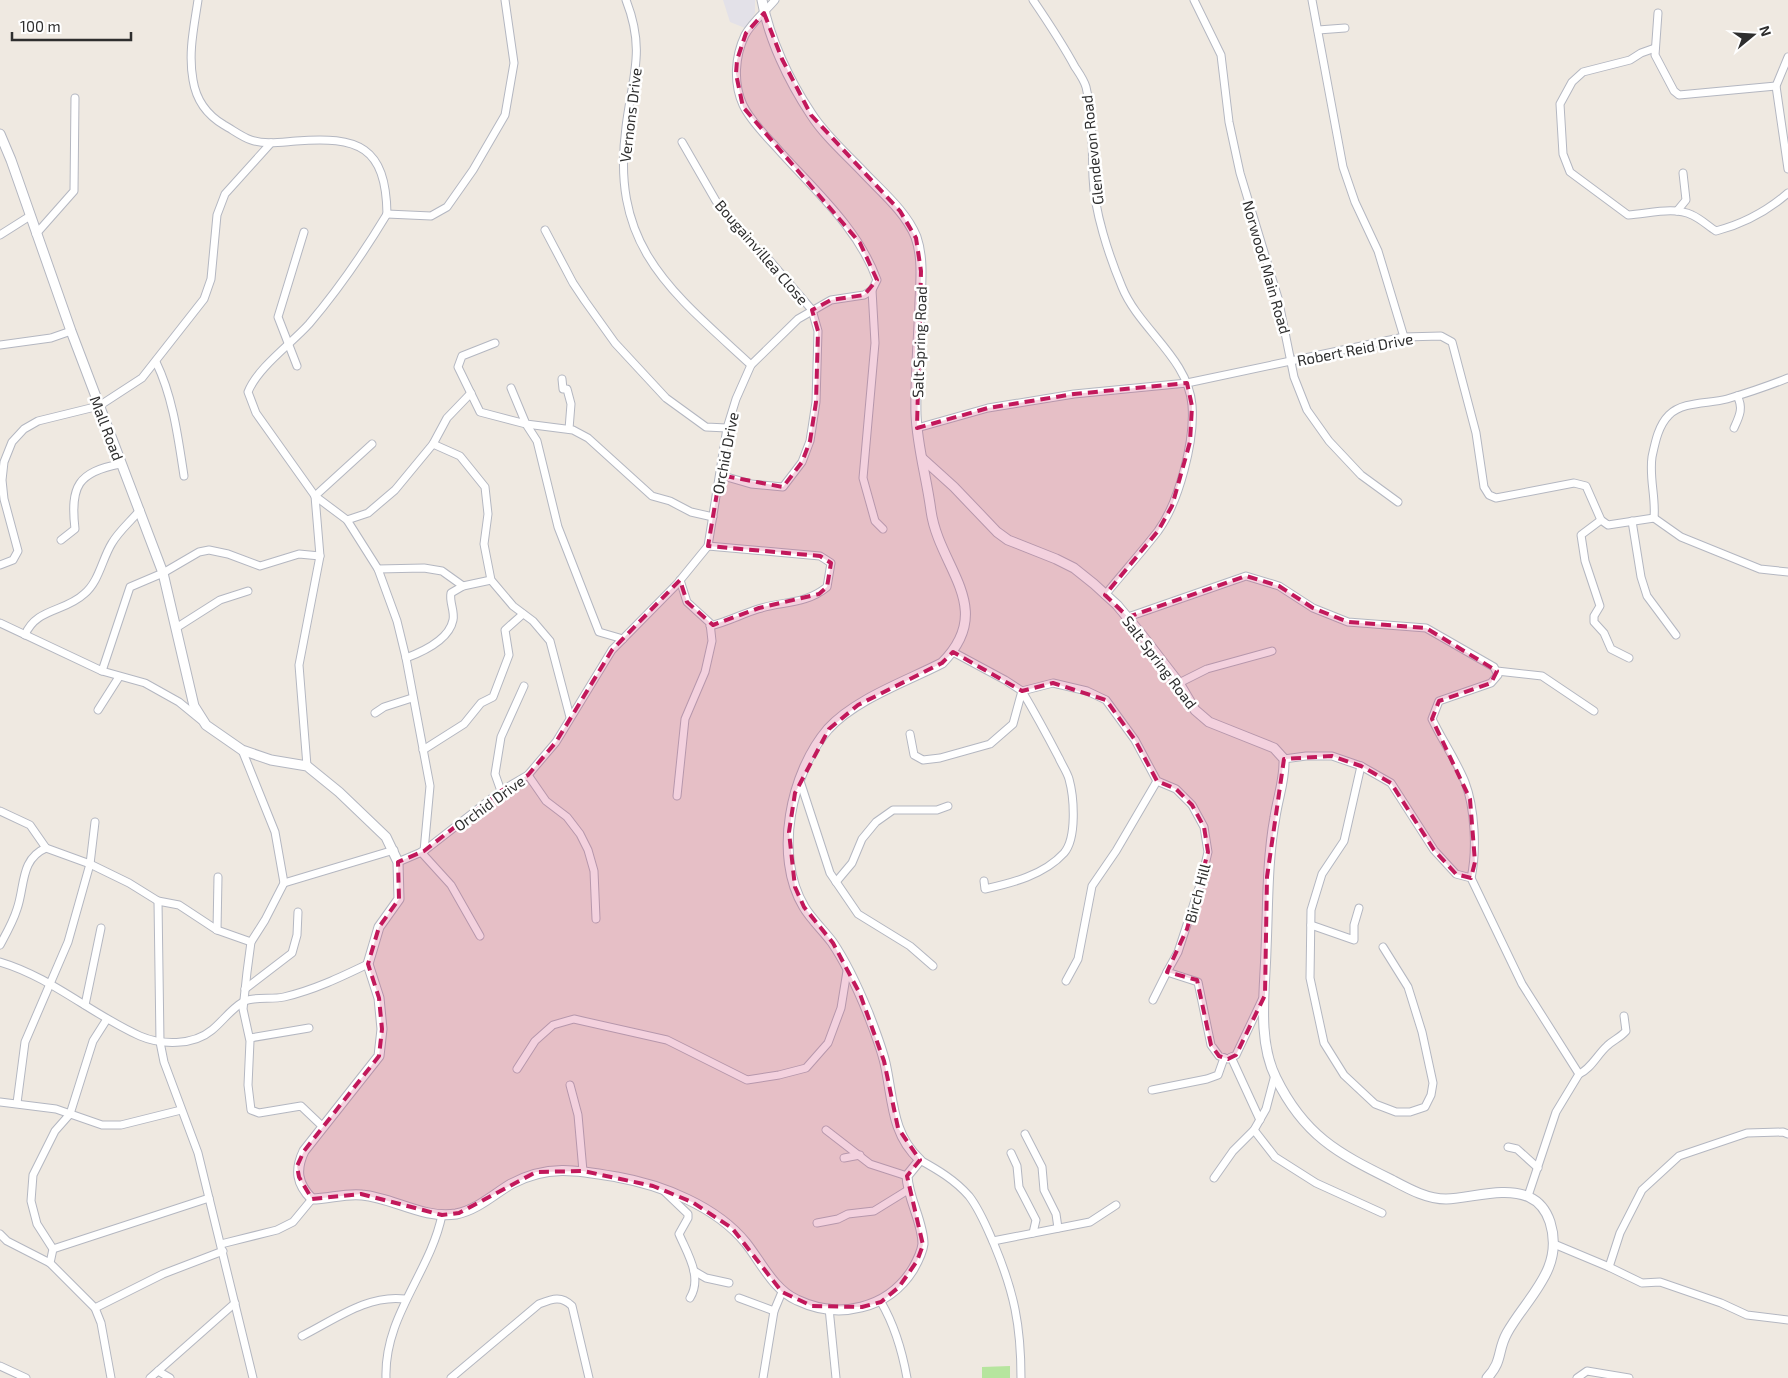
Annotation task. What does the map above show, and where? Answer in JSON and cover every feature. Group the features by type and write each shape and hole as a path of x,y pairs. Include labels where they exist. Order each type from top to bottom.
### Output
{"street":[{"path":"198,0 190,53 193,81 198,97 207,111 220,122 251,140 271,143 327,138 347,141 362,149 374,161 383,176 387,214 336,290 289,345 255,378 248,392 249,400 315,496 346,520 378,569 397,621 406,658 430,786 423,851 451,885 480,936"},
{"path":"387,214 431,216 447,207 505,115 514,62 508,10 505,0"},
{"name":"Vernons Drive","path":"626,0 634,20 637,47 636,75 626,126 622,167 626,197 633,225 642,249 653,268 695,313 751,365"},
{"name":"Salt Spring Road","path":"762,0 764,13 782,59 811,115 900,211 916,238 921,271 917,428 923,459 954,486 997,532 1008,540 1074,568 1105,595 1128,618 1179,683 1195,710 1210,722 1274,748 1284,759"},
{"path":"775,0 746,33 737,60 738,88 743,107 860,243 870,259 877,280 872,290 875,343 864,478 875,521 882,528"},
{"name":"Glendevon Road","path":"1033,0 1059,36 1085,85 1091,127 1093,179 1109,248 1122,289 1137,315 1176,365 1187,383 1192,406 1190,442 1172,506 1158,531 1105,595"},
{"name":"Norwood Main Road","path":"1194,0 1221,55 1229,122 1240,173 1278,298 1294,377 1307,410 1329,442 1361,475 1398,502"},
{"path":"1312,0 1343,167 1355,202 1378,251 1404,336"},
{"path":"1658,13 1655,55 1674,91 1682,96 1722,90 1776,86"},
{"path":"1318,30 1345,28"},
{"path":"1655,48 1640,53 1630,60 1583,72 1572,82 1560,104 1563,154 1570,172 1628,215 1677,211 1692,214 1716,231 1754,218 1788,193"},
{"path":"1788,57 1776,86 1788,169"},
{"path":"36,234 74,191 75,98"},
{"name":"Mall Road","path":"0,135 11,160 120,464 140,510 163,573 194,706 206,725"},
{"name":"Bougainvillea Close","path":"682,142 716,201 742,233 770,261 812,310"},
{"path":"0,565 13,560 18,551 4,499 2,480 4,462 12,442 24,428 38,421 99,406 142,378 156,362 204,298 211,279 217,215 225,194 271,143"},
{"path":"1677,211 1686,200 1683,173"},
{"path":"0,235 30,216"},
{"path":"545,230 572,283 615,343 634,364 666,398 693,418 706,426 728,428"},
{"path":"297,366 278,317 304,232"},
{"name":"Orchid Drive","path":"398,862 423,851 501,791 528,775 556,742 612,650 680,580 708,546 728,428 736,399 751,365 798,319 812,310 831,300 864,295 872,290"},
{"path":"720,475 751,484 783,486 802,462 810,441 816,402 818,331 812,310"},
{"path":"0,345 51,338 71,331"},
{"name":"Robert Reid Drive","path":"917,428 988,408 1074,394 1187,383 1404,336 1441,336 1452,342 1474,424 1484,487 1489,495 1496,498 1574,483 1586,486 1601,520"},
{"path":"495,343 462,356 458,367 480,412 526,424 570,429 588,438 652,496 670,501 691,512 713,517"},
{"path":"156,362 164,379 176,425 184,476"},
{"path":"1654,518 1655,506 1651,475 1652,458 1661,424 1670,414 1682,407 1736,396 1788,378"},
{"path":"562,379 563,389 567,390 571,404 570,429"},
{"path":"511,388 526,424 537,441 558,527 599,632 623,639"},
{"path":"346,520 368,513 388,496 433,444 448,418 471,393"},
{"path":"1734,428 1740,415 1740,402 1736,396"},
{"path":"315,496 372,444"},
{"path":"433,444 460,456 485,486 488,514 484,544 491,580 513,606 533,621 550,641 570,717"},
{"path":"923,459 932,518 942,548 960,582 965,602 965,623 961,639 953,652 942,663 858,705 828,729 808,761 790,817 790,868 794,887 804,907 833,943 860,994 880,1046 893,1114 898,1128 910,1150 920,1160 948,1176 970,1198 993,1241 1015,1305 1020,1330 1022,1378"},
{"path":"61,540 75,529 73,512 80,482 90,471 120,464"},
{"path":"307,766 299,665 320,556 315,496"},
{"path":"25,635 30,624 41,616 71,603 85,594 94,582 112,542 140,510"},
{"path":"1629,658 1611,649 1604,633 1594,622 1594,616 1600,606 1585,561 1581,535 1601,520 1608,525 1654,518 1681,537 1760,568 1788,572"},
{"path":"1632,521 1641,577 1647,596 1676,635"},
{"path":"708,546 820,556 831,563 827,588 819,594 785,605 759,608 710,626"},
{"path":"102,671 130,587 163,573 189,556 209,550 228,554 260,566 299,554 320,556"},
{"path":"378,569 424,568 442,571 463,586"},
{"path":"1128,618 1246,576 1279,586 1313,608 1348,622 1426,628 1497,670 1542,676 1594,712"},
{"path":"406,658 425,650 447,633 453,621 451,593 463,586 491,580"},
{"path":"677,796 685,719 705,672 712,641 710,622 687,602 680,580"},
{"path":"176,628 220,600 248,591"},
{"path":"423,750 464,724 482,703 494,697 509,654 505,630 524,614"},
{"path":"0,623 102,671 144,683 179,702 206,725 242,750 271,760 307,766 339,792 386,837 394,850 398,862 399,899 379,927 368,964 379,998 382,1029 379,1056 304,1151 297,1166 304,1192 312,1199"},
{"path":"1179,683 1207,669 1272,651"},
{"path":"953,652 1022,691 1042,725 1069,779 1074,813 1072,834 1065,852 1042,870 1012,884 985,889 984,881"},
{"path":"1497,670 1498,675 1491,683 1438,701 1432,719 1461,774 1470,799 1475,862 1471,878 1522,984 1579,1074"},
{"path":"98,710 119,677"},
{"path":"1022,691 1053,683 1087,691 1106,700 1135,740 1157,780 1116,851 1092,886 1078,959 1066,981"},
{"path":"501,791 495,774 501,737 524,686"},
{"path":"910,734 914,755 923,760 940,758 990,744 1013,724 1022,691"},
{"path":"375,714 384,707 412,698"},
{"path":"242,750 275,832 284,883 251,942 244,1001 245,1022 250,1038 248,1085 251,1110 259,1113 301,1106 322,1126"},
{"path":"1471,878 1456,874 1434,850 1391,783 1361,766 1332,756 1306,756 1284,759 1284,775 1275,816 1268,877 1265,995 1267,1050 1275,1076 1291,1106 1331,1147 1357,1163 1426,1196 1445,1199 1515,1193 1528,1196 1540,1203 1548,1218 1554,1244 1547,1273 1536,1293 1506,1334 1499,1362 1487,1378"},
{"path":"1361,766 1344,841 1322,874 1311,910 1310,978 1324,1043 1344,1075 1375,1104 1396,1112 1410,1112 1425,1107 1431,1095 1433,1083 1422,1032 1408,987 1383,948"},
{"path":"528,775 546,801 567,817 580,834 588,850 594,871 596,918"},
{"name":"Birch Hill","path":"1153,1000 1178,952 1187,928 1208,852 1204,828 1192,805 1176,789 1157,780"},
{"path":"800,781 830,873 858,914 910,946 933,966"},
{"path":"836,882 852,863 862,839 876,822 893,810 937,810 948,806"},
{"path":"0,811 30,825 46,848 90,864 129,883 158,901 179,905 217,930 251,942"},
{"path":"17,1103 25,1042 68,942 90,864 96,822"},
{"path":"0,945 18,909 24,873 36,852 46,848"},
{"path":"284,883 394,850"},
{"path":"217,930 218,878"},
{"path":"158,901 160,1042 164,1062 198,1153 253,1378"},
{"path":"1311,925 1354,940 1354,925 1359,908"},
{"path":"245,989 292,953 297,935 298,912"},
{"path":"85,1005 101,928"},
{"path":"0,962 22,968 50,983 107,1019 142,1037 160,1042 191,1041 210,1032 244,1001 281,998 305,992 368,964"},
{"path":"518,1069 535,1041 553,1025 574,1019 667,1040 747,1080 806,1068 828,1043 841,1008 847,971"},
{"path":"1167,972 1198,982 1211,1046 1219,1056 1236,1055 1265,995"},
{"path":"1528,1196 1556,1112 1579,1074 1586,1071 1608,1045 1621,1038 1626,1031 1624,1016"},
{"path":"50,1263 53,1249 37,1224 31,1201 33,1176 55,1131 70,1114 93,1041 107,1019"},
{"path":"250,1038 309,1028"},
{"path":"1152,1090 1207,1080 1218,1075 1227,1057"},
{"path":"1227,1057 1260,1120"},
{"path":"1214,1178 1232,1151 1254,1130 1260,1120 1266,1109 1275,1076"},
{"path":"570,1085 578,1115 583,1171"},
{"path":"0,1102 17,1103 70,1114 102,1125 121,1125 181,1110"},
{"path":"826,1130 870,1164 907,1176"},
{"path":"1254,1130 1275,1157 1316,1183 1382,1213"},
{"path":"1609,1267 1620,1233 1642,1190 1679,1156 1747,1133 1783,1132 1788,1134"},
{"path":"1025,1134 1042,1167 1044,1190 1056,1214 1058,1228"},
{"path":"1508,1147 1516,1149 1538,1168"},
{"path":"1011,1153 1017,1166 1019,1187 1036,1220 1033,1234"},
{"path":"844,1158 860,1156"},
{"path":"221,1244 276,1230 294,1222 312,1199 361,1194 385,1199 427,1213 442,1215 459,1213 536,1172 569,1169 623,1178 664,1190 692,1202 732,1228 745,1241 782,1292 812,1306 848,1309 881,1302 909,1276 917,1262 923,1245 908,1190 907,1176 920,1160"},
{"path":"664,1190 688,1214 688,1218 678,1234 686,1247 694,1271 695,1288 690,1298"},
{"path":"817,1223 838,1219 848,1214 874,1211 908,1190"},
{"path":"53,1249 209,1198"},
{"path":"993,1241 1090,1222 1116,1205"},
{"path":"386,1378 387,1351 394,1325 437,1236 442,1215"},
{"path":"0,1234 7,1241 50,1263 95,1308 112,1378"},
{"path":"1554,1244 1642,1283 1660,1282 1721,1303 1747,1315 1788,1320"},
{"path":"95,1308 163,1274 223,1251"},
{"path":"694,1271 706,1278 729,1282"},
{"path":"763,1378 774,1311 782,1292"},
{"path":"302,1336 373,1300 389,1297 405,1299"},
{"path":"451,1378 539,1304 556,1298 566,1300 572,1306 589,1378"},
{"path":"739,1298 774,1311"},
{"path":"881,1302 892,1320 902,1351 907,1378"},
{"path":"150,1378 235,1303"},
{"path":"829,1308 836,1378"},
{"path":"0,1366 26,1378"},
{"path":"158,1371 170,1378"},
{"path":"1576,1378 1587,1371 1630,1378"}],"highlighted area":[{"path":"764,13 782,59 811,115 900,211 916,238 921,271 917,428 988,408 1074,394 1187,383 1192,406 1190,442 1172,506 1158,531 1105,595 1128,617 1246,576 1279,586 1313,608 1348,622 1426,628 1497,671 1491,683 1439,701 1432,719 1470,799 1475,862 1471,878 1456,874 1434,850 1391,783 1361,766 1332,756 1284,759 1267,877 1265,995 1236,1055 1228,1059 1219,1056 1211,1045 1197,980 1167,972 1187,929 1208,852 1204,827 1192,805 1176,789 1157,781 1135,740 1106,700 1053,683 1022,691 953,652 942,663 858,705 829,729 795,793 789,832 795,887 804,907 833,943 860,994 884,1061 898,1128 920,1160 907,1176 923,1245 917,1261 899,1287 881,1302 862,1307 812,1306 782,1292 732,1228 692,1202 653,1186 583,1171 536,1172 459,1213 442,1215 361,1194 312,1199 299,1177 297,1166 304,1151 379,1056 382,1029 379,998 368,964 379,927 399,899 398,862 424,851 501,791 528,775 556,742 612,650 680,580 687,602 713,625 759,608 819,594 827,587 831,563 820,556 708,546 720,475 783,487 802,462 810,441 816,402 818,331 812,310 831,300 864,295 877,280 860,243 743,107 736,74 737,60 746,33"}],"shaded area":[{"path":"723,0 755,0 755,13 745,28 730,22"}],"green space":[{"path":"1010,1366 1010,1378 982,1378 982,1367"}]}
